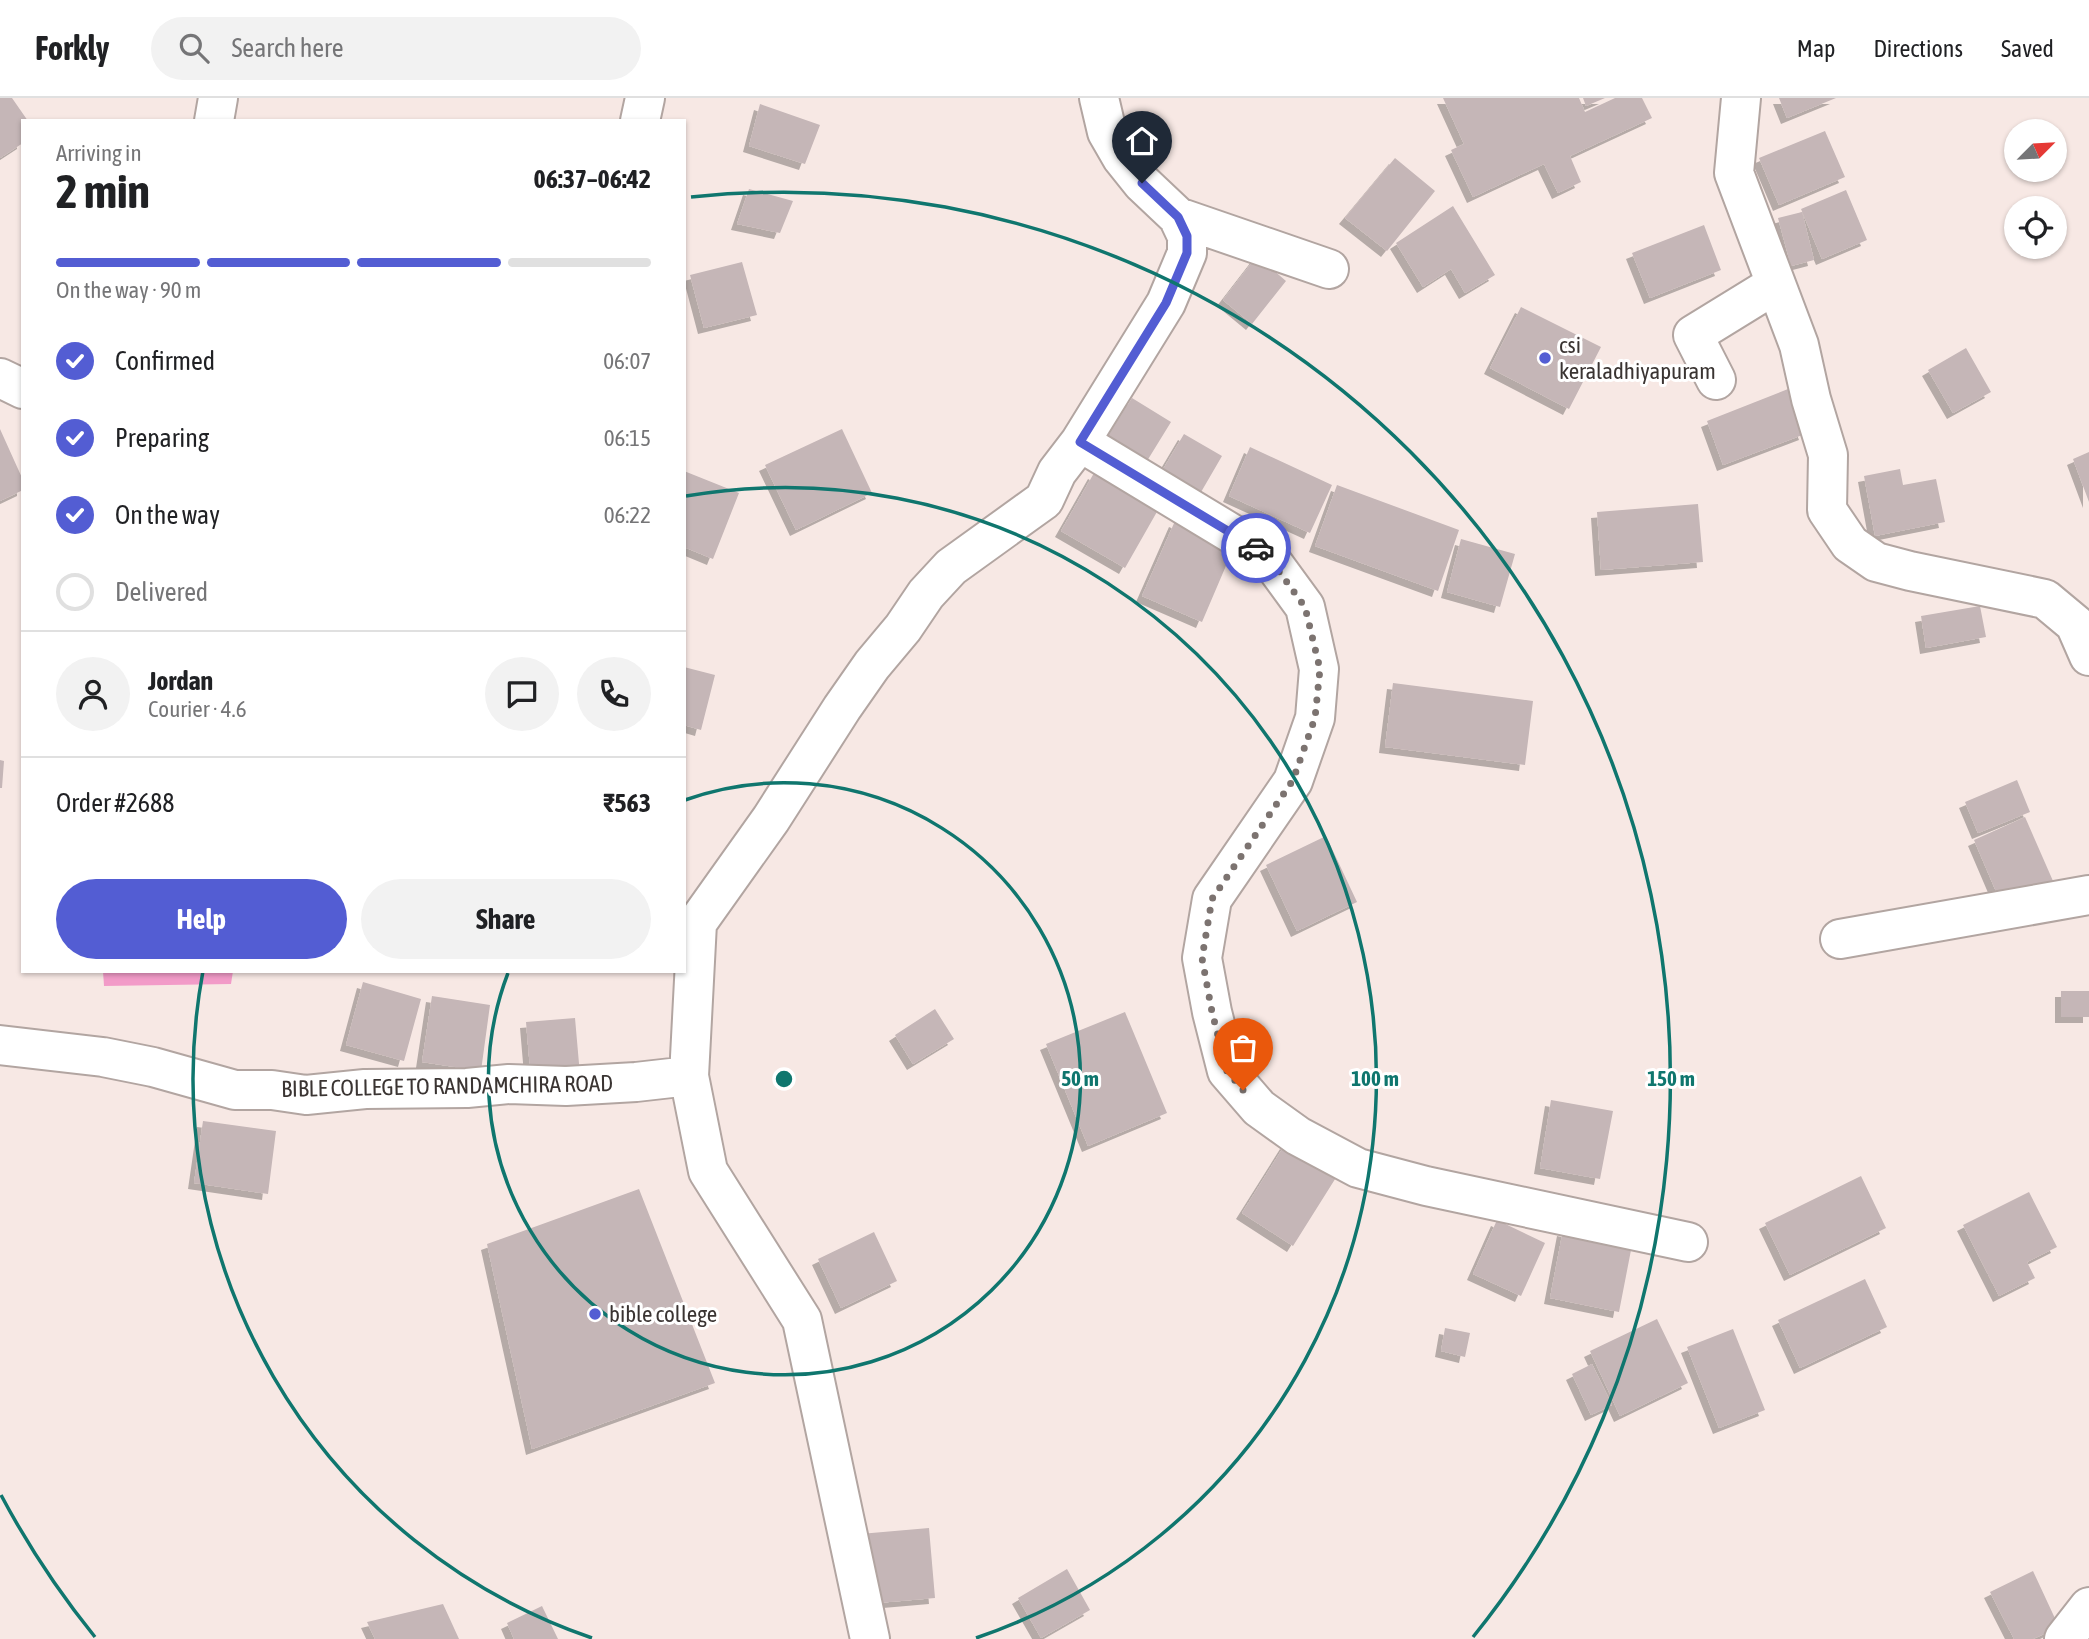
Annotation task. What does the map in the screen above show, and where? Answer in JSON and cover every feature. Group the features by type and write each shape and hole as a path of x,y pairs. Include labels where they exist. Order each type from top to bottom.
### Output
{"street":[{"path":"214,119 218,98"},
{"path":"640,119 645,98"},
{"path":"870,1639 802,1320 708,1171 690,1076 696,923 771,818 872,665 926,594 951,567 1044,499 1057,472 1080,442 1166,303 1187,253 1187,236 1178,217 1142,183 1122,158 1107,132 1099,98"},
{"path":"1741,98 1734,173 1798,345 1828,455 1827,510 1850,544 1876,562 2045,599 2074,624 2089,656"},
{"path":"1178,217 1329,269"},
{"path":"1716,380 1693,335 1776,284"},
{"path":"0,378 21,388"},
{"path":"1080,442 1267,555 1305,607 1320,669 1315,718 1293,780 1212,899 1202,958 1227,1071 1259,1108 1298,1136 1358,1168 1426,1186 1688,1242"},
{"path":"1840,939 2089,895"},
{"name":"BIBLE COLLEGE TO RANDAMCHIRA ROAD","path":"0,1045 103,1057 153,1067 235,1090 272,1090 306,1095 365,1089 467,1088 509,1084 566,1086 690,1076"},
{"path":"2064,1639 2089,1607"}],"shaded area":[{"path":"103,973 233,973 231,984 104,986"}],"building":[{"path":"0,98 12,98 27,119 21,119 21,144 0,158"},
{"path":"1443,98 1579,98 1585,112 1615,98 1642,98 1652,118 1570,156 1581,182 1558,193 1544,164 1473,197 1451,150 1464,144"},
{"path":"1583,98 1605,98 1586,106"},
{"path":"1779,98 1836,98 1787,118"},
{"path":"760,104 820,125 805,164 749,146"},
{"path":"1825,131 1845,177 1779,205 1759,158"},
{"path":"1395,158 1435,191 1387,251 1345,218"},
{"path":"749,189 793,201 780,233 737,224"},
{"path":"1846,190 1867,240 1822,259 1801,209"},
{"path":"1453,206 1495,275 1465,293 1451,269 1423,287 1396,243"},
{"path":"1802,212 1814,260 1791,266 1778,218"},
{"path":"1704,225 1721,270 1650,298 1632,253"},
{"path":"1257,256 1286,281 1252,324 1223,300"},
{"path":"742,262 757,315 704,328 690,275"},
{"name":"csi keraladhiyapuram","path":"1521,307 1601,347 1569,409 1490,368"},
{"path":"1966,348 1991,392 1953,413 1928,370"},
{"path":"1788,389 1805,434 1723,465 1707,421"},
{"path":"1132,398 1171,422 1139,474 1100,449"},
{"path":"0,429 21,476 21,491 0,501"},
{"path":"842,429 872,493 796,530 765,465"},
{"path":"1184,434 1222,456 1197,499 1159,476"},
{"path":"1250,447 1332,485 1310,533 1229,496"},
{"path":"2089,452 2089,502 2073,459"},
{"path":"1900,469 1903,485 1936,479 1945,522 1875,536 1864,476"},
{"path":"686,472 739,493 713,559 686,548"},
{"path":"1094,473 1158,510 1125,568 1061,531"},
{"path":"1337,485 1459,530 1438,591 1315,546"},
{"path":"1698,504 1703,562 1601,570 1597,512"},
{"path":"1175,521 1234,547 1202,622 1142,596"},
{"path":"1461,539 1515,554 1500,607 1447,592"},
{"path":"1980,606 1986,637 1926,648 1921,616"},
{"path":"686,668 715,675 701,730 686,726"},
{"path":"1393,683 1533,701 1525,765 1385,747"},
{"path":"0,760 4,761 2,788 0,788"},
{"path":"2017,780 2030,812 1978,833 1965,802"},
{"path":"2025,817 2053,881 2001,903 1974,840"},
{"path":"1326,836 1357,902 1297,931 1266,865"},
{"path":"363,982 421,999 404,1061 346,1045"},
{"path":"2061,991 2089,991 2089,1017 2061,1017"},
{"path":"432,996 490,1005 481,1071 422,1062"},
{"path":"935,1009 954,1039 913,1064 895,1035"},
{"path":"1125,1012 1167,1113 1088,1146 1046,1044"},
{"path":"575,1018 580,1075 531,1080 526,1022"},
{"path":"1551,1100 1613,1111 1600,1179 1540,1168"},
{"path":"203,1121 276,1131 268,1194 194,1183"},
{"path":"1286,1143 1337,1176 1293,1246 1242,1213"},
{"path":"1861,1176 1886,1228 1790,1275 1765,1223"},
{"name":"bible college","path":"639,1189 715,1383 532,1449 487,1244"},
{"path":"2029,1192 2057,1247 2027,1262 2035,1278 1999,1296 1963,1225"},
{"path":"1497,1220 1545,1243 1521,1296 1473,1274"},
{"path":"1563,1230 1632,1245 1619,1312 1550,1298"},
{"path":"874,1232 897,1281 841,1308 818,1259"},
{"path":"1865,1279 1887,1327 1800,1368 1778,1320"},
{"path":"1657,1319 1688,1383 1620,1416 1590,1351"},
{"path":"1445,1328 1470,1333 1465,1357 1441,1351"},
{"path":"1733,1329 1765,1410 1719,1428 1687,1347"},
{"path":"1592,1364 1612,1405 1591,1415 1572,1374"},
{"path":"929,1528 935,1598 866,1604 860,1534"},
{"path":"1067,1569 1090,1610 1041,1638 1018,1598"},
{"path":"2033,1571 2059,1627 2033,1639 2014,1639 1990,1592"},
{"path":"443,1604 459,1639 375,1639 367,1622"},
{"path":"542,1606 558,1639 514,1639 507,1623"}],"way so far":[{"path":"1243,1090 1227,1071 1202,958 1212,899 1293,780 1315,718 1320,669 1305,607 1267,555 1256,548"}],"place":[{"name":"csi keraladhiyapuram","path":"1545,358"},
{"name":"bible college","path":"595,1314"}],"route":[{"path":"1142,183 1178,217 1187,236 1187,253 1166,303 1080,442 1256,548"}]}
